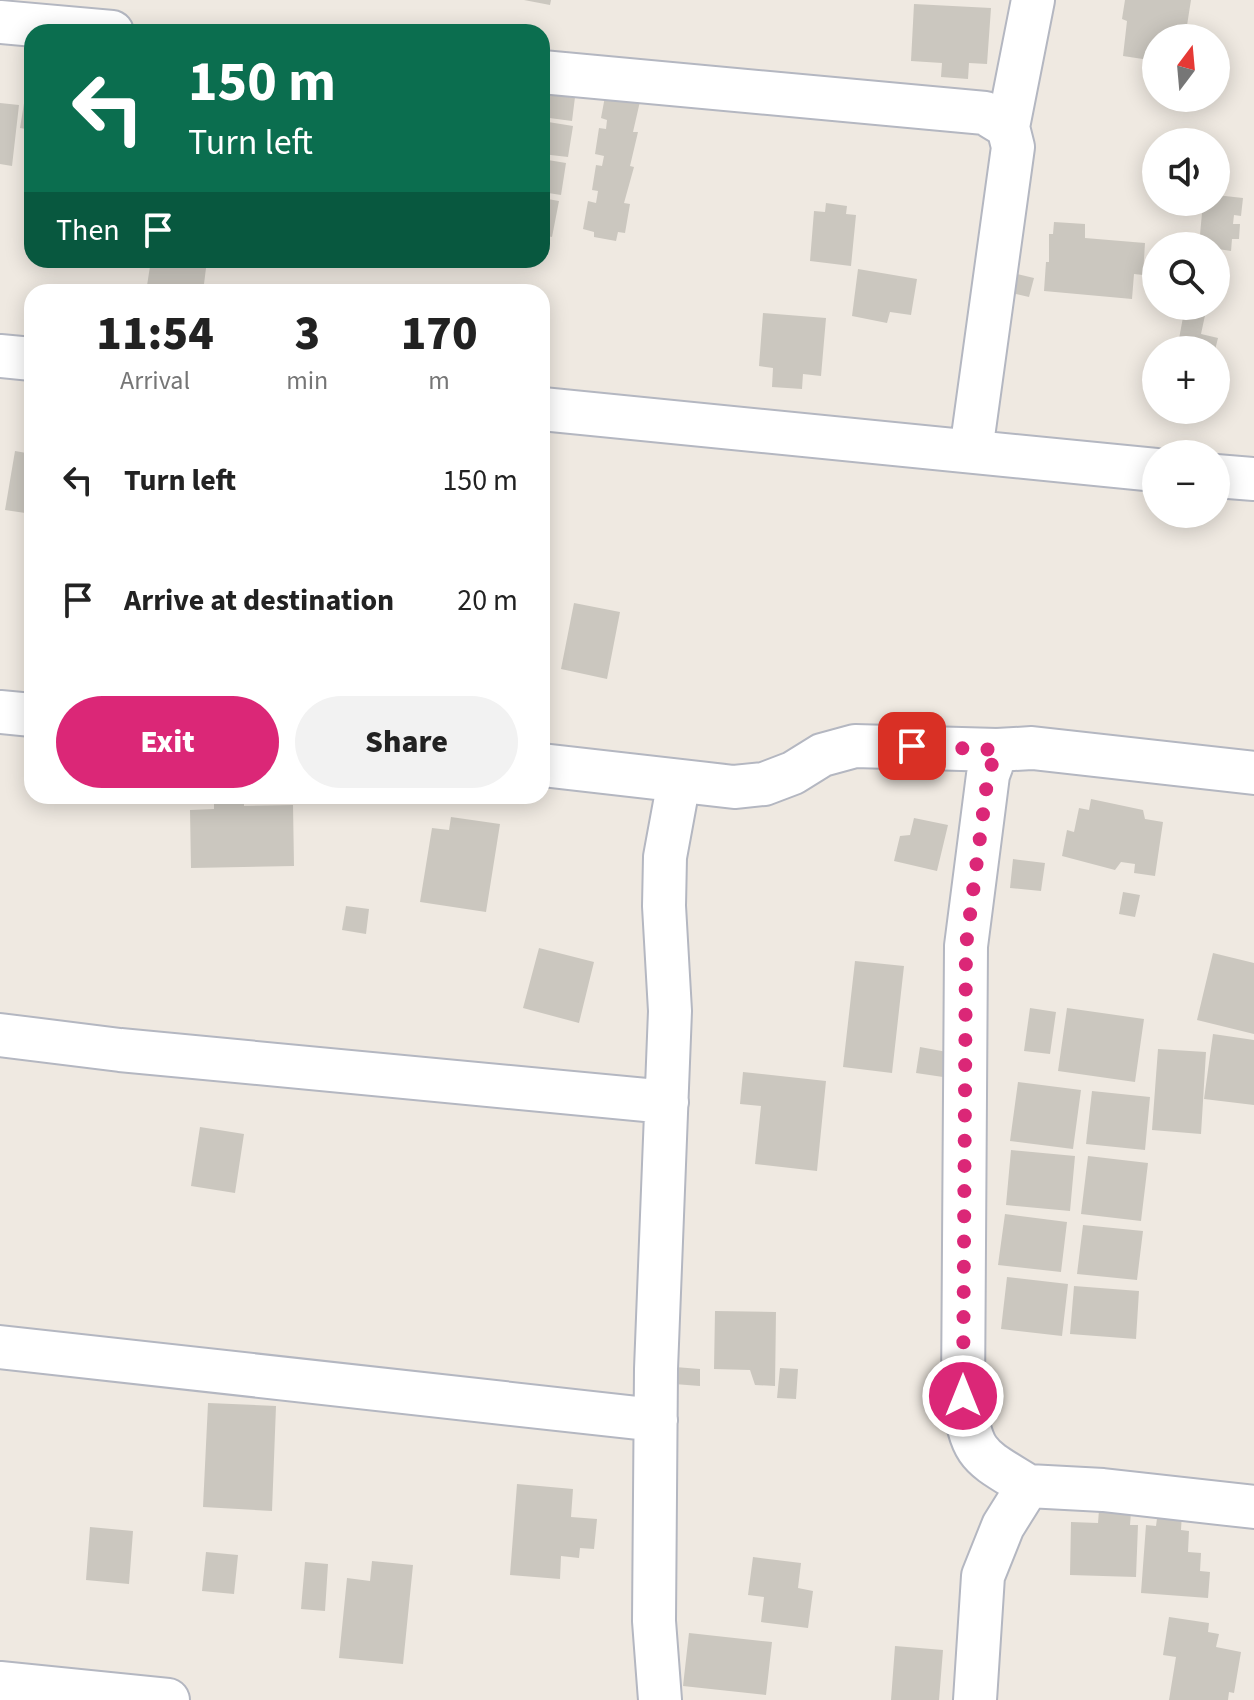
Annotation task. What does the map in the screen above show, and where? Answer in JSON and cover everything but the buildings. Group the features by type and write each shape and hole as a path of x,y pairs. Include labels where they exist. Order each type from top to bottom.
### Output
{"street":[{"path":"119,0 119,24"},
{"path":"971,451 1013,147 1008,127 1033,0"},
{"path":"0,22 24,24"},
{"path":"550,73 985,113 1008,127"},
{"path":"0,356 24,358"},
{"path":"550,410 1142,469"},
{"path":"1230,477 1254,479"},
{"path":"0,712 24,714"},
{"path":"550,766 734,787 764,784 793,773 822,755 855,746 1032,748 1254,773"},
{"path":"997,750 988,775 966,946 963,1396 969,1436 983,1458 1028,1486 1103,1490 1254,1507"},
{"path":"660,1700 654,1621 656,1420 670,1011 664,939 665,857 679,781"},
{"path":"0,1035 120,1050 667,1102"},
{"path":"0,1347 656,1420"},
{"path":"975,1700 983,1576 1003,1526 1028,1486"},
{"path":"0,1683 168,1700"}],"route":[{"path":"912,746 997,750 988,775 966,946 963,1396"}]}
